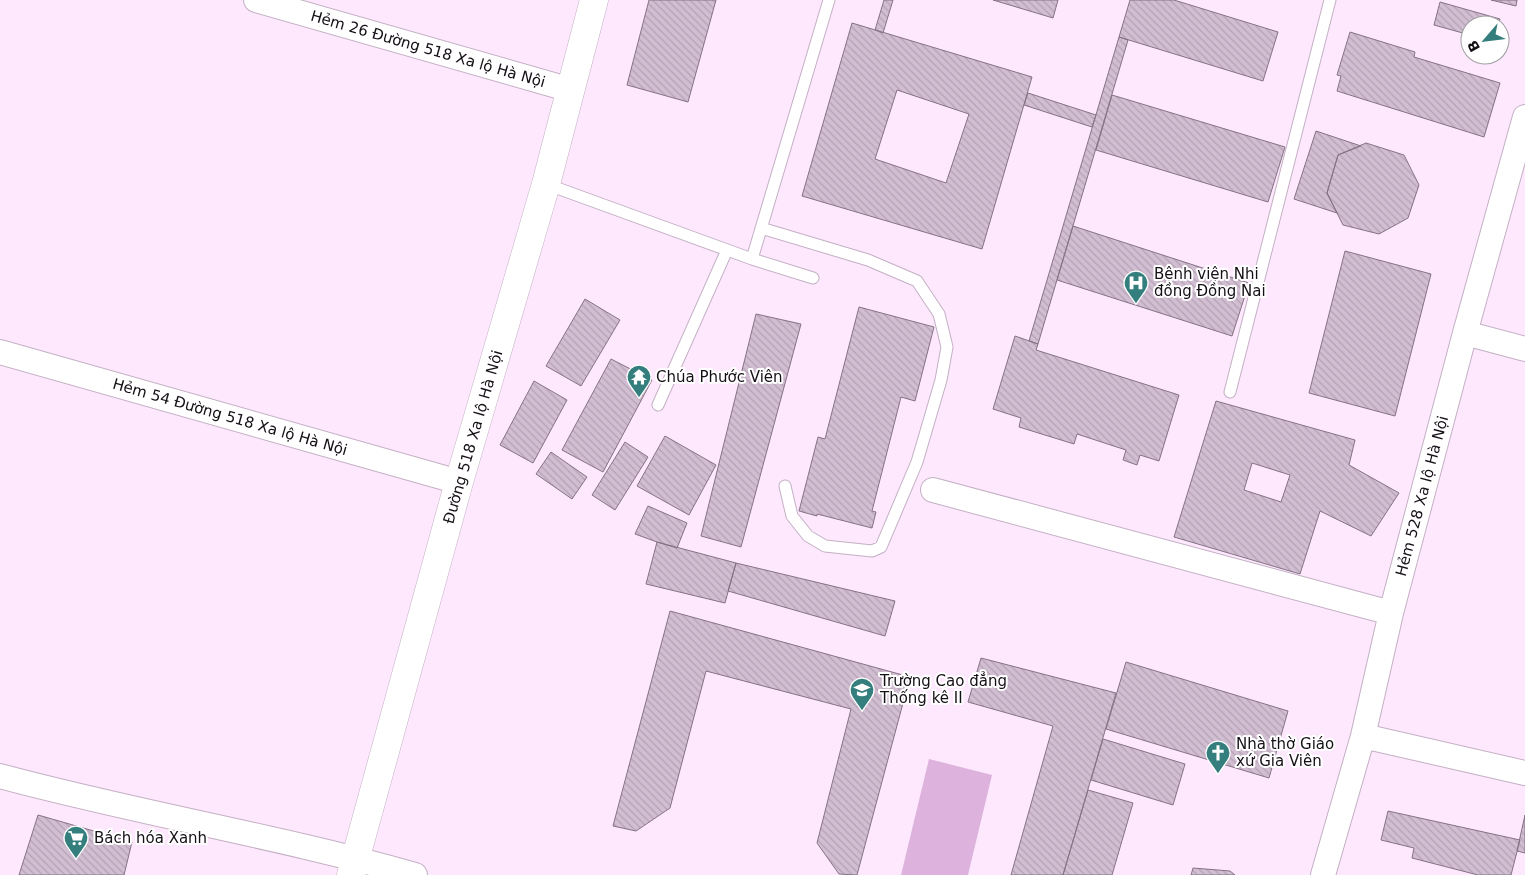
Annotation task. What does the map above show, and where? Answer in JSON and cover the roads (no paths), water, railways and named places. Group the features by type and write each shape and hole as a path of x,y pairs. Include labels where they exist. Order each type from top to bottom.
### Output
{"street":[{"name":"Hẻm 26 Đường 518 Xa lộ Hà Nội","path":"256,0 571,90"},
{"name":"Đường 518 Xa lộ Hà Nội","path":"353,867 459,482 546,184 594,0"},
{"name":"Hẻm 528 Xa lộ Hà Nội","path":"1324,875 1363,736 1391,613 1465,332 1525,117"},
{"path":"1465,332 1525,350"},
{"name":"Hẻm 54 Đường 518 Xa lộ Hà Nội","path":"0,352 459,482"},
{"path":"933,490 1391,613"},
{"path":"1363,736 1525,773"},
{"path":"0,776 353,867 415,875"}],"lane":[{"path":"752,259 829,0"},
{"path":"1230,392 1330,0"},
{"path":"546,184 752,259 813,278"},
{"path":"761,228 868,260 917,281 939,314 947,347 942,380 917,462 881,546 872,551 825,546 808,536 792,516 785,486"},
{"path":"658,405 727,250"}],"place":[{"name":"Bệnh viện Nhi đồng Đồng Nai","path":"1136,304"},
{"name":"Chúa Phước Viên","path":"639,398"},
{"name":"Trường Cao đẳng Thống kê II","path":"862,711"},
{"name":"Nhà thờ Giáo xứ Gia Viên","path":"1218,774"},
{"name":"Bách hóa Xanh","path":"76,859"}]}
